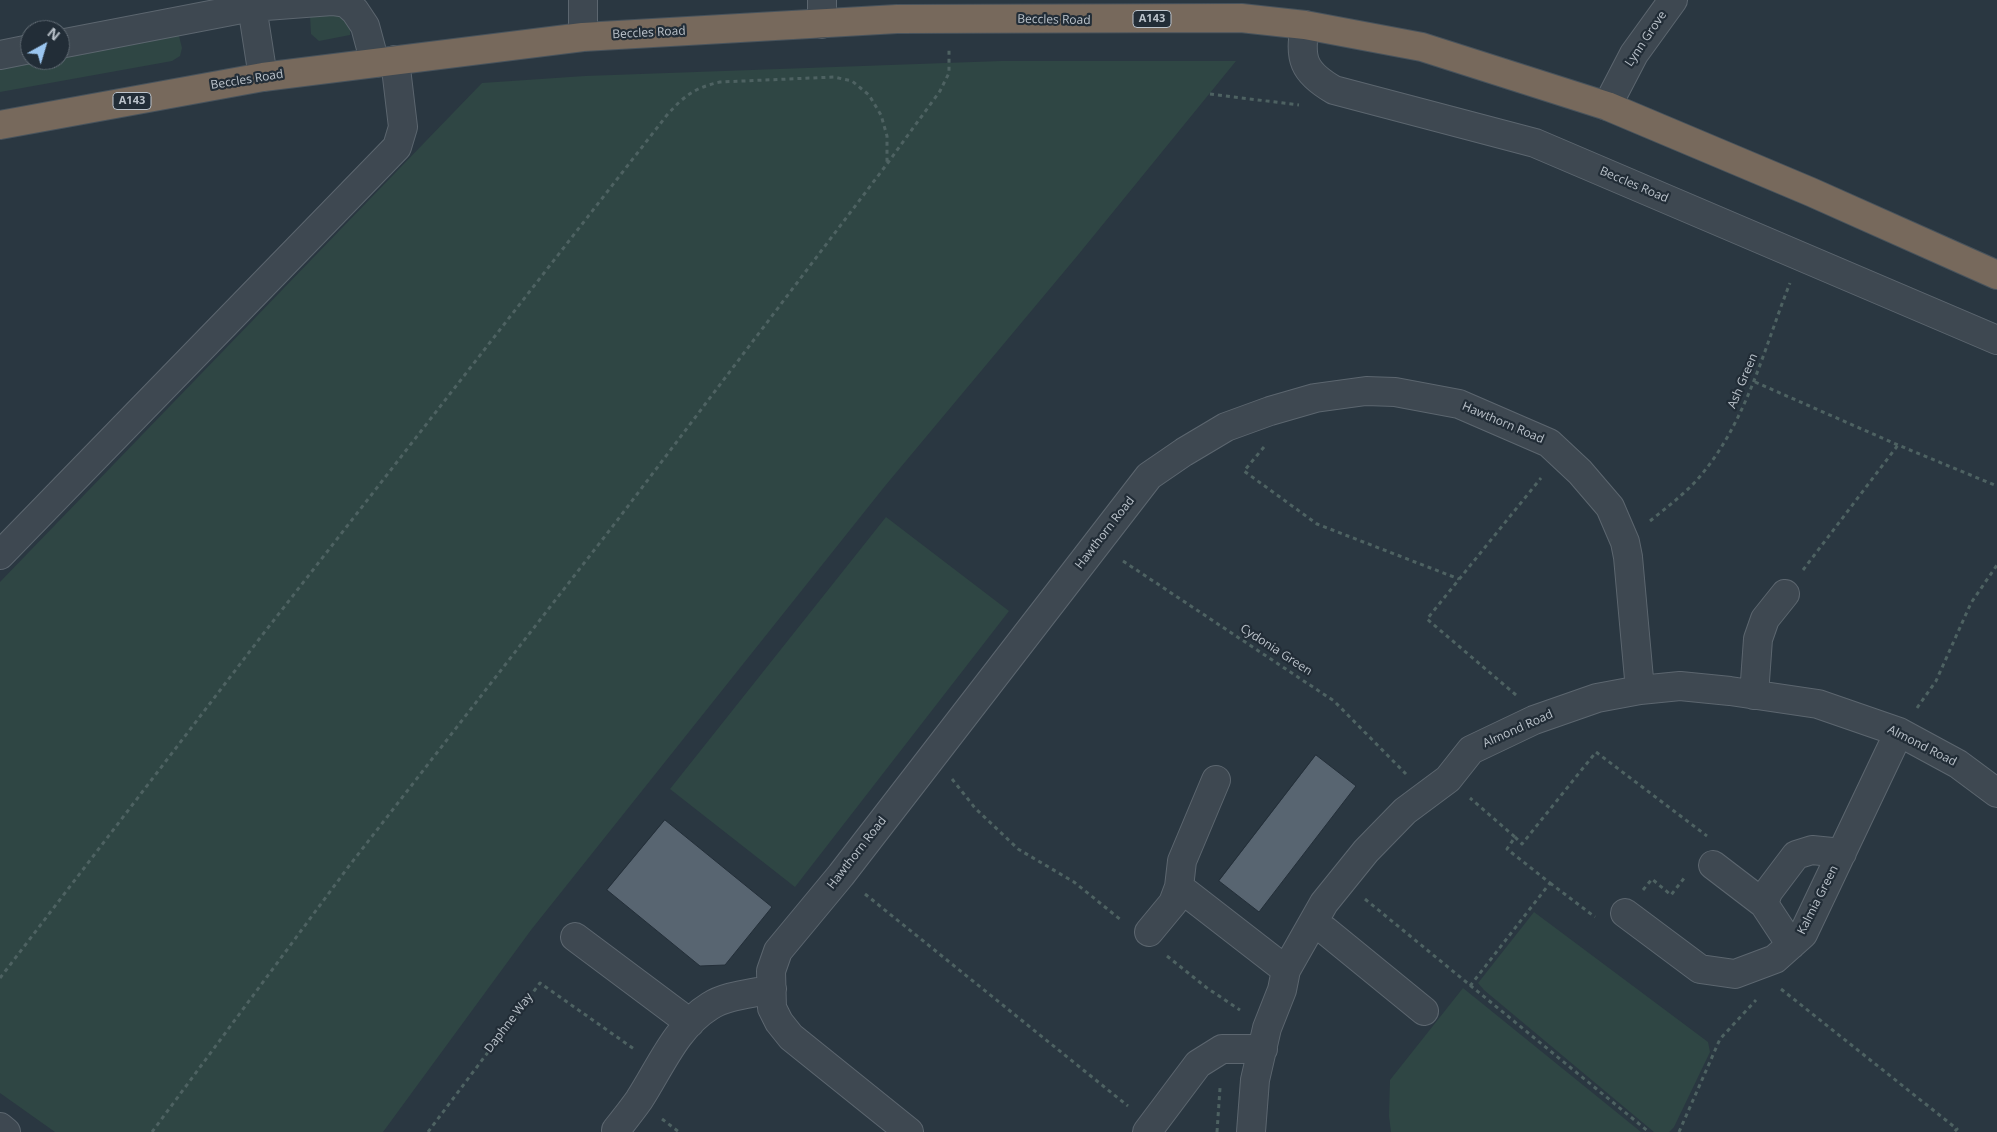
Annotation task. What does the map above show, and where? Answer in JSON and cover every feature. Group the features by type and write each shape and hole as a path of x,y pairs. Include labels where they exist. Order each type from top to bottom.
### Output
{"highway":[{"name":"Beccles Road","path":"0,124 263,77 583,36 822,12 948,18 1166,10 1305,25 1422,47 1606,106 1811,192 1997,275"}],"street":[{"path":"582,0 583,36"},
{"name":"Lynn Grove","path":"1606,106 1634,54 1673,0"},
{"path":"0,555 397,147 402,127 385,62 365,26 346,2 252,3 70,42"},
{"path":"252,3 263,77"},
{"name":"Beccles Road","path":"1305,25 1301,47 1306,67 1320,82 1334,90 1535,143 1997,340"},
{"path":"0,55 20,51"},
{"name":"Hawthorn Road","path":"909,1132 791,1037 779,1022 772,1008 771,971 778,952 841,875 1149,476 1184,452 1226,427 1270,410 1324,397 1366,391 1396,392 1459,404 1549,443 1580,472 1610,508 1625,542 1640,690"},
{"path":"1754,695 1758,639 1765,619 1785,594"},
{"name":"Almond Road","path":"1251,1132 1255,1080 1265,1038 1282,990 1286,970 1324,903 1366,850 1405,811 1425,794 1448,779 1471,750 1534,720 1597,698 1640,690 1680,686 1818,704 1899,732 1958,764 1997,793"},
{"name":"Kalmia Green","path":"1625,913 1700,969 1735,974 1780,962 1803,934 1899,732"},
{"path":"1146,936 1172,903 1179,887 1182,861 1216,780"},
{"path":"1780,962 1764,904 1768,892 1796,855 1812,850 1842,853"},
{"path":"1705,859 1764,904"},
{"path":"1179,887 1286,970"},
{"path":"1313,924 1326,931 1424,1011"},
{"path":"575,937 690,1023"},
{"path":"616,1130 638,1101 659,1066 690,1023 710,1006 727,999 772,989"},
{"path":"1150,1129 1198,1064 1222,1049 1265,1038"},
{"path":"0,1127 6,1132"}],"path":[{"path":"152,1132 349,866 610,530 940,91 949,73 948,18"},
{"path":"0,978 260,638 666,115 684,96 702,86 720,82 834,77 852,81 869,95 881,115 887,136 887,164"},
{"path":"1210,94 1289,103"},
{"name":"Ash Green","path":"1625,542 1696,481 1725,442 1755,382 1795,270 1788,250"},
{"path":"1755,382 1997,486"},
{"path":"1270,410 1275,434 1244,471 1317,524 1459,579"},
{"path":"1785,594 1898,445"},
{"path":"1534,720 1513,691 1427,619 1561,454"},
{"name":"Cydonia Green","path":"1098,544 1334,700 1425,794"},
{"path":"1899,732 1936,681 1971,603 1997,565"},
{"path":"936,750 950,776 975,808 1018,849 1074,882 1146,936 1265,1038"},
{"path":"1448,779 1522,844 1596,752 1705,859 1671,895 1652,879 1612,929 1507,849 1515,838"},
{"path":"841,875 1150,1129"},
{"path":"1343,880 1649,1132"},
{"path":"1470,986 1550,883"},
{"path":"1679,1132 1720,1039 1780,962 1957,1129 1954,1132"},
{"name":"Daphne Way","path":"428,1132 540,983 659,1066"},
{"path":"1217,1132 1222,1049"}],"green space":[{"path":"335,11 346,16 350,35 319,41 311,34 310,15"},
{"path":"178,32 182,48 180,56 172,61 0,92 0,65 20,62 20,70 70,70 70,52"},
{"path":"1001,61 1236,61 1078,255 885,486 531,930 383,1132 55,1132 0,1093 0,582 482,83 585,76"},
{"path":"886,517 1009,611 795,887 670,789"},
{"path":"1534,912 1708,1042 1710,1052 1674,1127 1669,1132 1654,1132 1478,983"},
{"path":"1463,988 1641,1132 1391,1132 1389,1116 1390,1080"}],"building":[{"path":"1316,755 1356,786 1259,912 1219,881"},
{"path":"665,820 772,907 725,965 700,966 607,890"}]}
